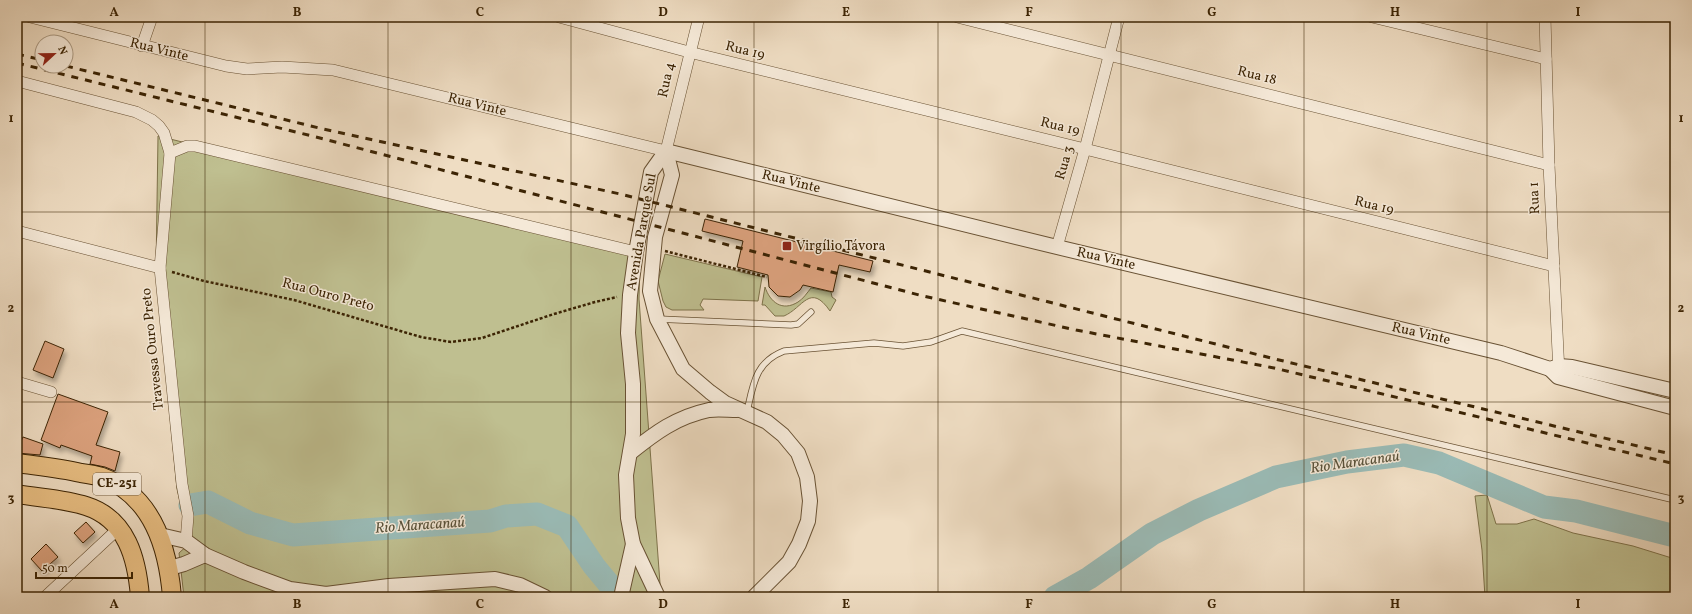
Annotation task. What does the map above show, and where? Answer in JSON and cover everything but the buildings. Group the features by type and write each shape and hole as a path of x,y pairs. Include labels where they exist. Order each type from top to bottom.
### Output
{"main road":[{"name":"CE-251","path":"17,463 62,469 101,477 117,484 129,492 147,512 160,536 170,568 172,597"},
{"name":"CE-251","path":"17,494 86,505 103,514 119,528 133,552 137,567 140,597"}],"street":[{"name":"Rua Vinte","path":"30,17 226,66 247,69 282,67 333,70 1057,247 1501,353 1556,371"},
{"path":"142,46 152,17"},
{"name":"Rua 19","path":"559,17 689,52 1554,266"},
{"name":"Rua 4","path":"666,151 698,17"},
{"name":"Rua 18","path":"957,17 1549,165"},
{"name":"Rua 3","path":"1057,247 1085,149 1119,17"},
{"path":"1372,17 1546,59"},
{"name":"Rua 1","path":"1545,17 1549,165 1554,266 1556,371"},
{"path":"17,82 129,110 144,116 155,123 164,133 170,153 187,146 195,146 636,252"},
{"name":"Avenida Parque Sul","path":"654,593 633,544 628,518 627,482 633,434 633,391 628,333 630,295 636,252 651,172 666,151"},
{"name":"Avenida Parque Sul","path":"666,151 672,175 655,237 650,291 657,318 683,369 710,392 725,402 767,422 783,435 798,454 807,477 810,501 808,521 799,544 789,562 754,597"},
{"name":"Travessa Ouro Preto","path":"170,153 160,268 182,484 188,516 186,541"},
{"path":"17,231 160,268"},
{"path":"1556,371 1572,367 1675,391"},
{"path":"1556,371 1675,408"},
{"path":"17,382 51,392"},
{"path":"630,453 660,429 685,418 710,410 745,411"},
{"path":"45,597 119,528"},
{"path":"160,536 186,541 205,555 244,572 290,589 326,594 397,585 495,578 520,585 545,597"},
{"path":"621,597 633,544"},
{"path":"170,568 205,555"}],"lane":[{"path":"657,318 790,326 798,324 811,312"},
{"path":"745,411 755,377 763,365 774,355 784,351 874,344 903,346 931,342 962,331 1675,500"}],"path":[{"path":"674,253 767,278"},
{"name":"Rua Ouro Preto","path":"160,268 204,281 294,300 421,337 452,342 482,338 588,304 630,295"}],"green space":[{"path":"158,136 640,255 639,299 661,597 184,597 179,553 190,543 177,489 156,270"},
{"path":"665,254 762,277 758,301 703,299 700,305 704,310 672,310 666,307 658,281"},
{"path":"765,287 773,301 782,306 792,305 798,302 811,288 831,292 832,297 836,300 830,311 817,298 812,298 784,316 775,316 765,305 762,305"},
{"path":"1487,495 1496,524 1517,524 1534,519 1573,533 1633,546 1675,559 1675,597 1485,597 1482,550 1475,496"}],"waterway":[{"name":"Rio Maracanaú","path":"1055,597 1089,578 1152,534 1199,510 1276,477 1347,462 1404,455 1439,463 1544,507 1576,511 1675,536"},
{"name":"Rio Maracanaú","path":"190,505 208,502 250,523 293,535 490,521 506,516 537,514 567,526 594,566 618,595"}],"railway":[{"path":"17,54 34,58"},
{"path":"17,63 316,137 923,296 1076,330 1274,368 1675,464"},
{"path":"74,68 319,128 620,194 1275,359 1675,455"}],"place":[{"name":"Virgílio Távora","path":"787,246"}]}
